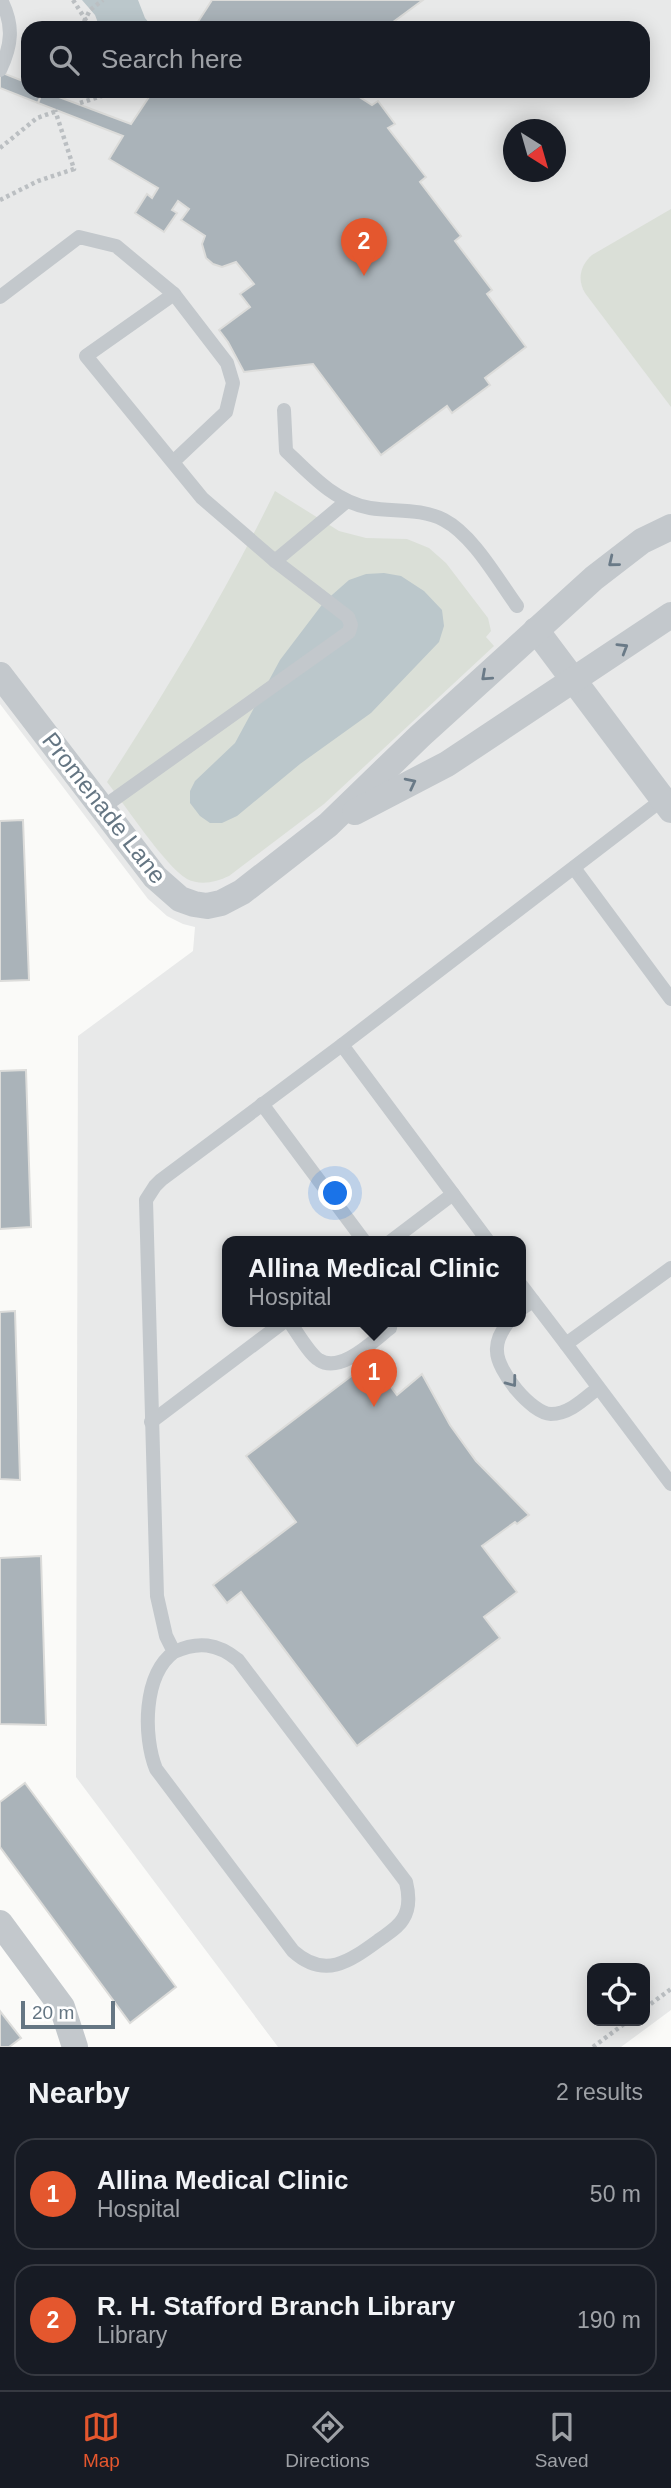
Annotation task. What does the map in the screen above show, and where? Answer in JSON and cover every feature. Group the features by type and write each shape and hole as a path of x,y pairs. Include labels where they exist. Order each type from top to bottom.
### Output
{"street":[{"name":"Promenade Lane","path":"0,675 167,889 180,899 207,906 221,903 243,892 328,825 420,736 621,556 642,541 671,527"},
{"name":"Promenade Lane","path":"328,825 447,764 671,615"},
{"path":"536,630 668,801"},
{"path":"0,1923 62,2007 75,2047"}],"lane":[{"path":"0,70 11,37 8,16 1,0"},
{"path":"0,297 79,237 116,246 173,294 227,363 233,383 226,412 174,461"},
{"path":"102,808 349,632 351,625 348,617 275,561 202,498 86,356 173,294"},
{"path":"284,410 286,451 328,489 347,502 368,508 419,511 445,520 466,537 517,606"},
{"path":"275,561 347,502"},
{"path":"174,1652 166,1636 157,1596 146,1200 161,1180 574,868 668,801"},
{"path":"574,868 671,999"},
{"path":"342,1045 484,1236"},
{"path":"262,1104 360,1236"},
{"path":"398,1236 453,1194"},
{"path":"566,1344 671,1268"},
{"path":"527,1305 566,1344 671,1484"},
{"path":"151,1422 279,1327"},
{"path":"292,1327 318,1360 331,1363 348,1360 390,1327"},
{"path":"505,1327 498,1342 498,1361 533,1408 553,1414 568,1410 598,1388"},
{"path":"196,1644 207,1644 218,1646 238,1660 406,1882 409,1894 403,1921 349,1962 328,1966 313,1964 293,1951 156,1769 149,1741 150,1692 159,1668 174,1652 196,1644"}],"path":[{"path":"74,0 88,21"},
{"path":"84,21 91,9 103,0"},
{"path":"80,103 95,98"},
{"path":"0,148 37,118 56,111 74,169 38,181 0,200"},
{"path":"650,2004 671,1989"},
{"path":"593,2047 621,2026"}],"shaded area":[{"path":"0,0 671,0 671,2010 650,2026 650,1963 587,1963 587,2026 649,2026 621,2047 278,2047 76,1777 78,1036 193,951 195,927 167,916 148,899 0,704"},
{"path":"82,0 138,0 147,21 97,21"},
{"path":"671,209 671,407 585,293 581,278 582,268 592,255"},
{"path":"275,491 339,531 366,538 407,539 429,548 446,563 488,618 491,631 486,637 494,646 324,804 229,876 203,883 187,879 168,862 107,782 196,639"},
{"path":"366,574 401,576 424,591 442,610 444,626 439,642 371,713 300,764 237,816 222,823 210,823 200,816 190,803 190,791 195,781 235,743 280,660 324,602 349,580"}],"building":[{"path":"212,0 423,0 394,21 198,21"},
{"path":"0,72 21,80 21,96 0,88"},
{"path":"25,98 40,98 38,103"},
{"path":"40,98 62,98 131,124 148,98 361,98 372,105 378,101 395,124 388,128 426,177 420,182 461,236 455,241 492,290 487,294 526,347 485,378 490,385 452,413 447,406 381,455 313,364 244,372 219,330 250,307 240,294 254,284 236,262 222,267 206,258 202,244 205,236 181,220 189,209 178,201 172,210 177,213 164,232 135,213 147,194 152,198 158,188 109,159 123,136 38,103"},
{"path":"23,820 29,980 0,981 0,821"},
{"path":"26,1070 31,1227 0,1229 0,1071"},
{"path":"15,1311 20,1480 0,1479 0,1312"},
{"path":"370,1359 397,1395 422,1374 450,1425 476,1461 529,1515 482,1546 517,1592 484,1617 500,1638 357,1746 241,1592 227,1603 213,1585 296,1522 246,1456"},
{"path":"41,1556 46,1725 0,1724 0,1558"},
{"path":"25,1783 176,1987 130,2023 0,1847 0,1802"},
{"path":"0,2011 21,2038 9,2047 0,2047"}],"place":[{"name":"R. H. Stafford Branch Library","path":"364,276"},
{"name":"Allina Medical Clinic","path":"374,1407"}]}
